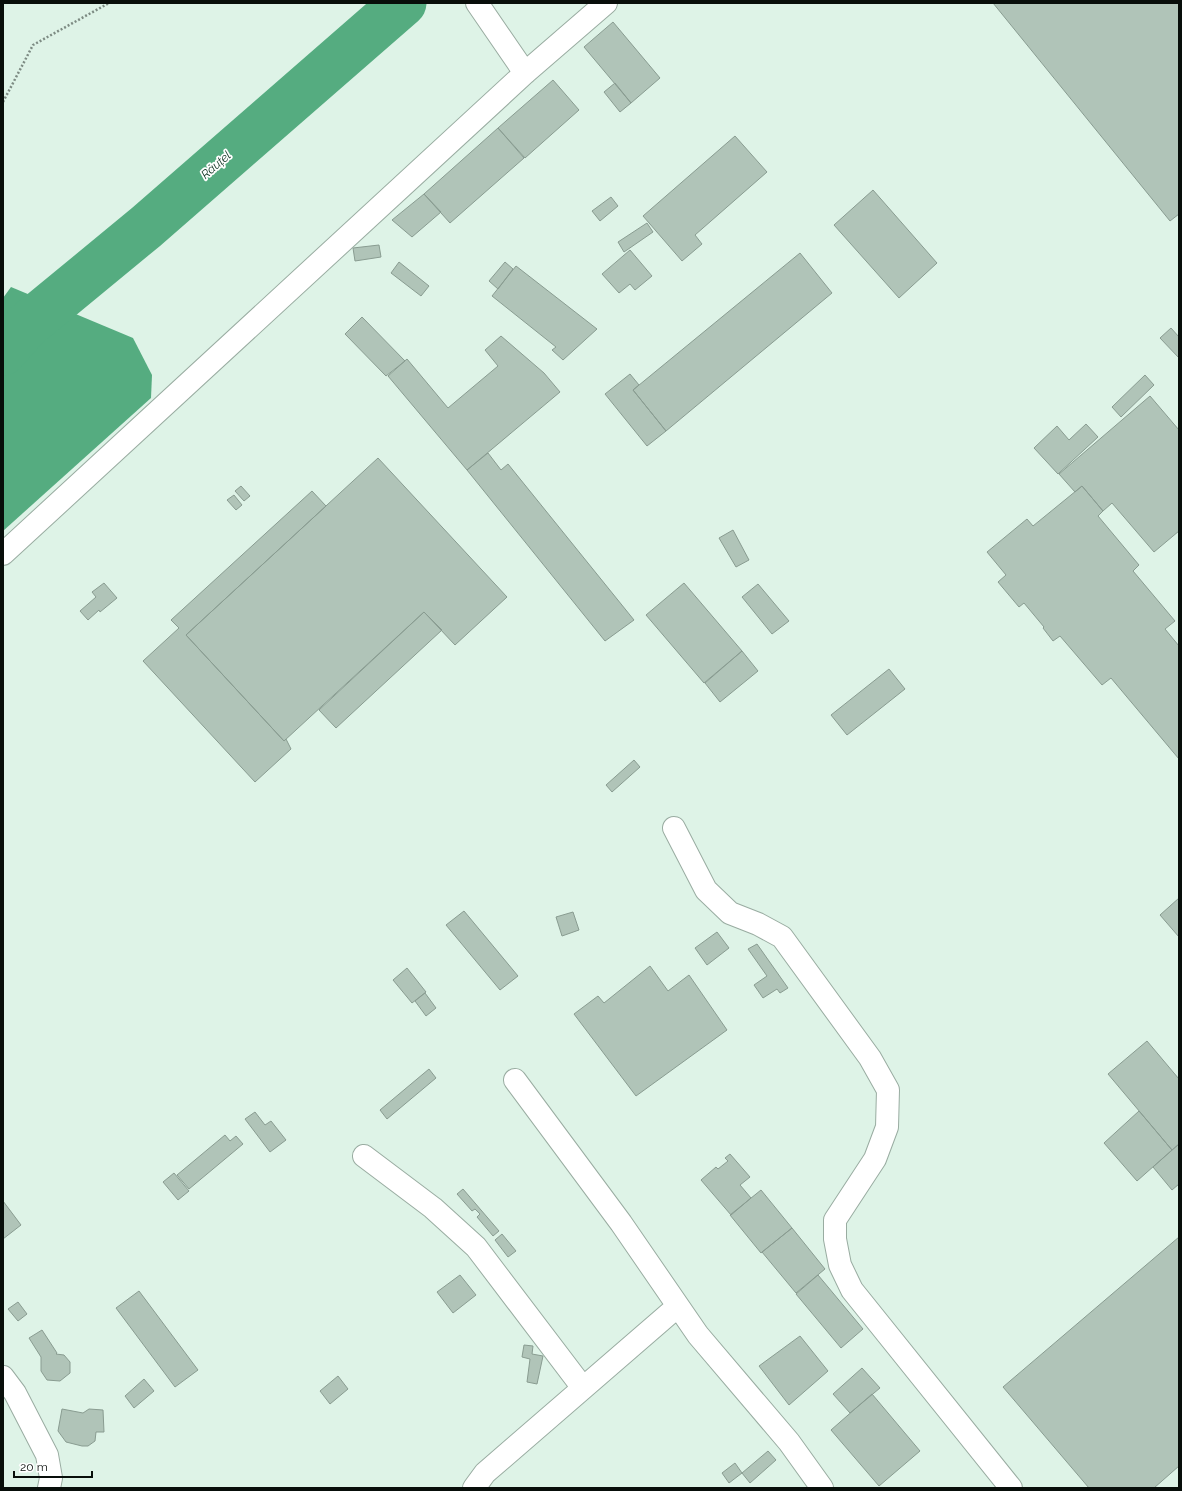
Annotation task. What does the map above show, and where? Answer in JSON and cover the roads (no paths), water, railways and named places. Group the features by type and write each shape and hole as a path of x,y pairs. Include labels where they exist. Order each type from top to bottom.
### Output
{"street":[{"path":"477,3 524,73"},
{"path":"3,554 524,73 606,3"},
{"path":"674,828 706,890 730,913 758,924 782,937 870,1058 888,1090 887,1127 875,1160 835,1220 835,1239 840,1265 852,1290 1011,1488"},
{"path":"515,1080 622,1222 698,1335 789,1442 822,1488"},
{"path":"364,1156 433,1208 476,1247 583,1388"},
{"path":"474,1488 485,1474 678,1306"},
{"path":"3,1377 15,1393 47,1455 51,1478 48,1488"}],"waterway":[{"name":"Răuțel","path":"3,352 27,325 146,227 403,3"}]}
